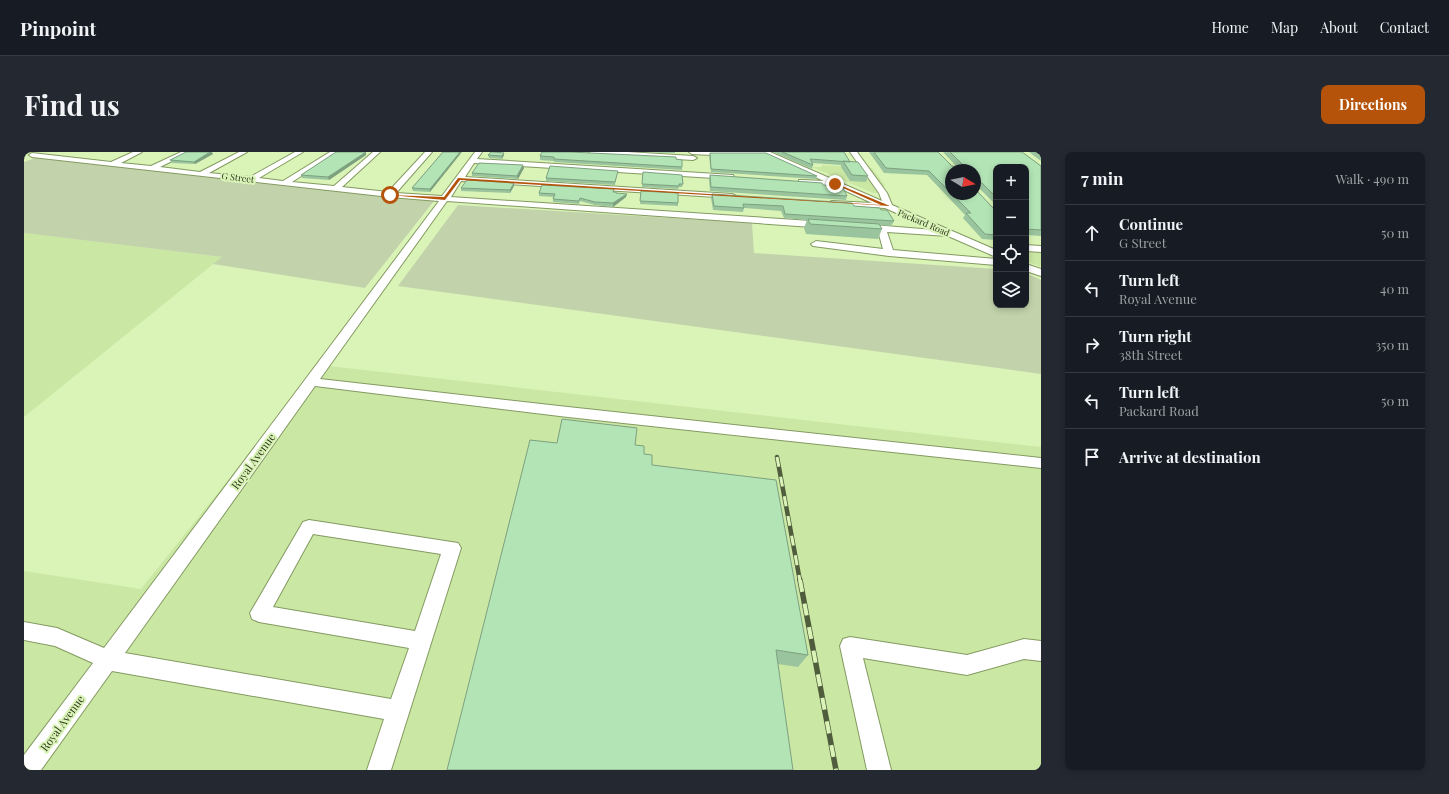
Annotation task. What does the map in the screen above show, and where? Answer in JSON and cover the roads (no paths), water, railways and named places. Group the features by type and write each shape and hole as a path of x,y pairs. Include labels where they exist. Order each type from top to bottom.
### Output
{"street":[{"path":"24,158 40,152"},
{"path":"113,163 139,152"},
{"path":"154,168 187,152"},
{"path":"203,173 244,152"},
{"path":"252,179 300,152"},
{"path":"285,183 335,152"},
{"path":"336,189 374,152"},
{"path":"390,195 429,152"},
{"path":"592,152 692,154 765,152"},
{"name":"Packard Road","path":"765,152 993,252"},
{"path":"826,202 888,206 883,193 853,152"},
{"path":"72,159 84,154"},
{"path":"692,154 696,195"},
{"name":"G Street","path":"32,155 390,195 445,199 696,195"},
{"path":"475,157 696,195 836,226"},
{"name":"Royal Avenue","path":"28,770 475,157"},
{"path":"696,195 741,178"},
{"path":"459,179 742,197"},
{"path":"796,181 835,184"},
{"path":"852,227 952,234"},
{"path":"882,229 889,252"},
{"path":"816,244 993,262"},
{"path":"978,245 993,246"},
{"path":"1029,268 1041,273"},
{"path":"312,382 568,412 1041,463"},
{"path":"379,770 422,641 452,548 309,527 259,613 422,641"},
{"path":"24,631 57,637 108,660 398,712"},
{"path":"879,770 850,646 967,665 1024,648 1041,651"}],"railway":[{"path":"777,457 800,581"},
{"path":"800,580 836,770"}]}
